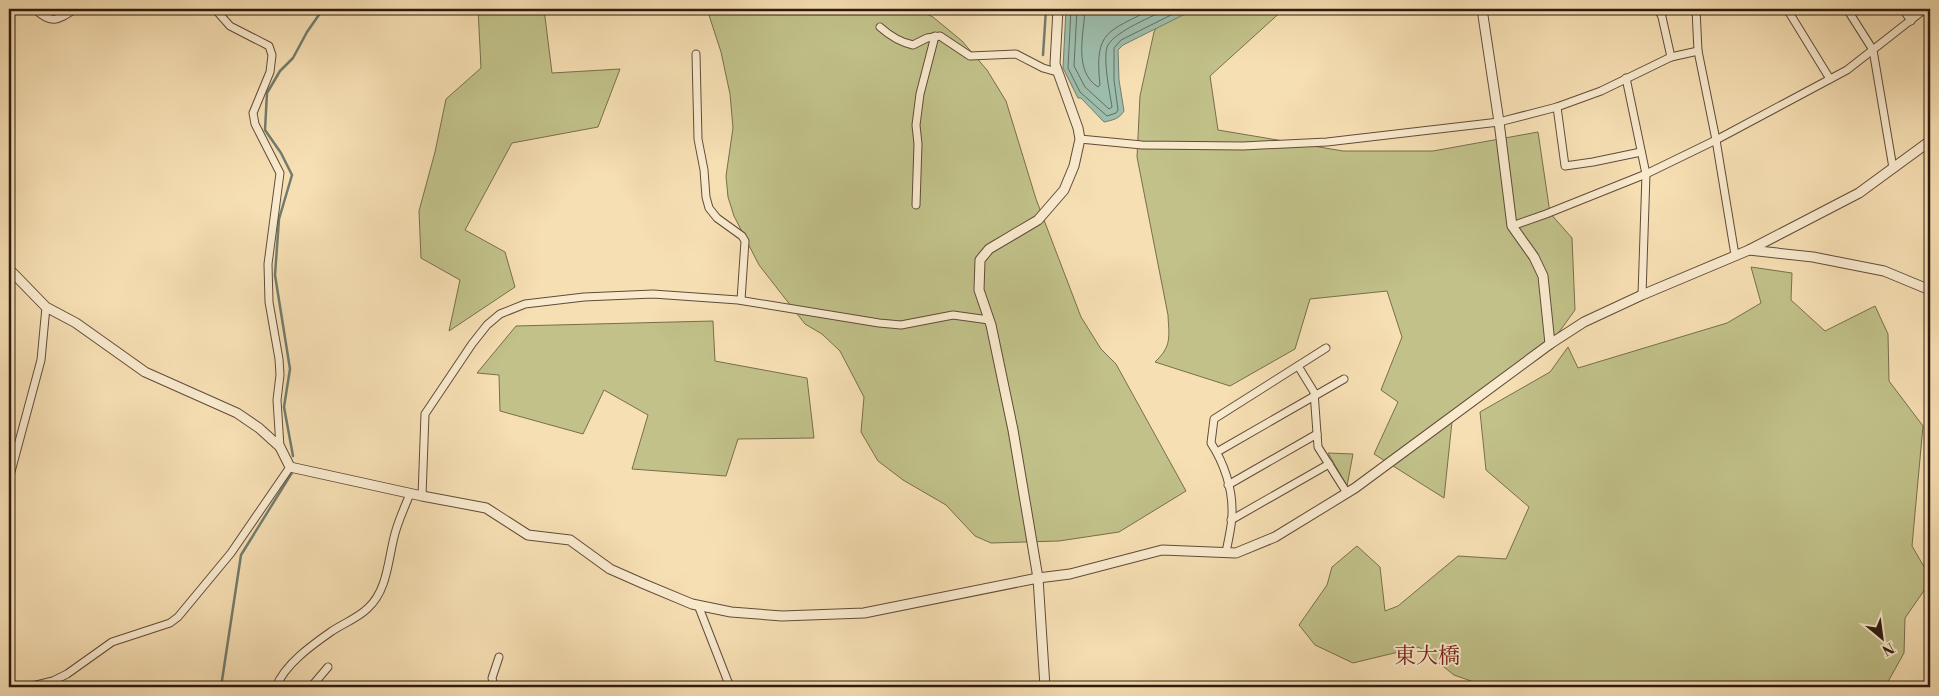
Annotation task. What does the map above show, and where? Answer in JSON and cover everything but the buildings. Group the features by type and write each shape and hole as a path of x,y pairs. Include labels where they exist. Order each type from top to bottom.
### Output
{"street":[{"path":"35,9 42,16 50,20 62,18 75,9"},
{"path":"214,9 230,26 269,46 272,55 270,72 253,113 258,131 280,173 268,264 269,302 279,359 280,375 276,400 280,447"},
{"path":"1044,687 1038,578 1013,430 989,320 979,290 980,260 989,249 1038,220 1064,190 1074,166 1080,139 1072,108 1056,72 1055,55 1058,9"},
{"path":"1482,9 1512,226 1534,257 1543,276 1550,344"},
{"path":"1658,9 1662,17 1671,57"},
{"path":"1696,9 1698,51 1716,140 1735,255"},
{"path":"1787,9 1830,79"},
{"path":"1847,9 1873,50 1892,168"},
{"path":"1903,9 1911,21"},
{"path":"1512,226 1646,174 1716,140 1848,70 1925,9"},
{"path":"880,27 900,42 912,45 935,36 946,39 956,48 970,56 1016,54 1038,66 1056,72"},
{"path":"916,205 918,144 916,124 920,94 935,36"},
{"path":"1080,139 1142,146 1243,146 1327,142 1499,122 1557,107 1601,91 1671,57 1698,51"},
{"path":"696,54 698,139 704,170 706,197 709,208 717,218 742,236 745,242 741,300"},
{"path":"1626,78 1646,174 1642,295"},
{"path":"1557,107 1565,166 1641,152"},
{"path":"290,467 410,494 486,508 528,535 570,540 610,569 698,605 731,612 782,616 864,613 1038,578 1070,574 1162,550 1236,553 1274,537 1347,493 1550,344 1584,322 1642,295 1749,250 1859,193 1930,141"},
{"path":"1749,250 1813,257 1884,270 1930,290"},
{"path":"9,269 46,308 76,323 145,372 237,413 259,428 280,447 290,467"},
{"path":"422,496 425,414 487,325 500,314 525,304 584,297 653,294 741,300 879,324 901,324 953,315 989,320"},
{"path":"9,479 41,360 46,308"},
{"path":"1226,553 1232,514 1228,485 1221,457 1211,443 1214,418 1326,348"},
{"path":"1298,366 1314,392 1318,447 1347,493"},
{"path":"1217,452 1344,379"},
{"path":"1228,485 1317,434"},
{"path":"1231,520 1329,464"},
{"path":"28,687 53,681 67,674 112,642 170,623 178,617 231,553 290,467"},
{"path":"276,687 278,680 300,656 332,631 368,608 377,596 384,582 396,530 410,494"},
{"path":"698,605 730,687"},
{"path":"494,687 492,678 499,656"},
{"path":"311,687 328,667"}],"green space":[{"path":"478,9 544,9 552,73 620,69 598,127 512,143 465,230 505,252 515,287 449,331 460,280 421,258 419,211 435,152 446,99 481,68"},
{"path":"707,9 916,9 933,17 962,41 987,70 1006,101 1036,199 1081,317 1101,349 1116,364 1186,491 1119,532 1059,541 991,543 975,536 946,505 903,480 878,461 861,432 864,397 840,351 822,334 805,324 759,265 734,216 728,197 726,176 733,128 730,94 721,52"},
{"path":"1174,9 1284,9 1210,76 1218,130 1343,151 1433,151 1538,132 1550,213 1572,238 1575,310 1541,357 1453,412 1444,498 1374,454 1398,402 1381,390 1402,337 1387,291 1310,299 1295,349 1230,386 1155,362 1167,346 1169,335 1168,315 1137,157 1140,96 1154,32 1161,18"},
{"path":"1751,267 1792,273 1791,300 1825,331 1875,306 1888,334 1889,381 1923,426 1912,546 1930,577 1930,582 1905,618 1904,653 1885,687 1488,687 1454,675 1419,647 1353,663 1315,645 1299,625 1327,585 1332,567 1357,546 1380,567 1385,611 1398,606 1458,556 1506,559 1529,507 1486,470 1480,412 1550,372 1568,347 1578,368 1727,323 1761,303"},
{"path":"713,321 715,361 807,378 814,438 738,439 726,476 632,469 648,415 604,390 583,434 500,411 499,375 477,373 516,326"},
{"path":"1328,453 1353,454 1347,486"}],"water":[{"path":"1066,9 1191,9 1187,13 1123,45 1118,50 1119,80 1124,111 1113,120 1104,122 1081,98 1078,98 1063,68"}],"waterway":[{"path":"293,456 284,407 290,369 275,275 279,219 292,175 281,153 265,130 267,93 280,71 293,58 307,32 323,9"},
{"path":"1043,55 1046,9"},
{"path":"221,687 241,555 293,471"}],"district":[{"name":"東大橋","path":"1427,655"}]}
